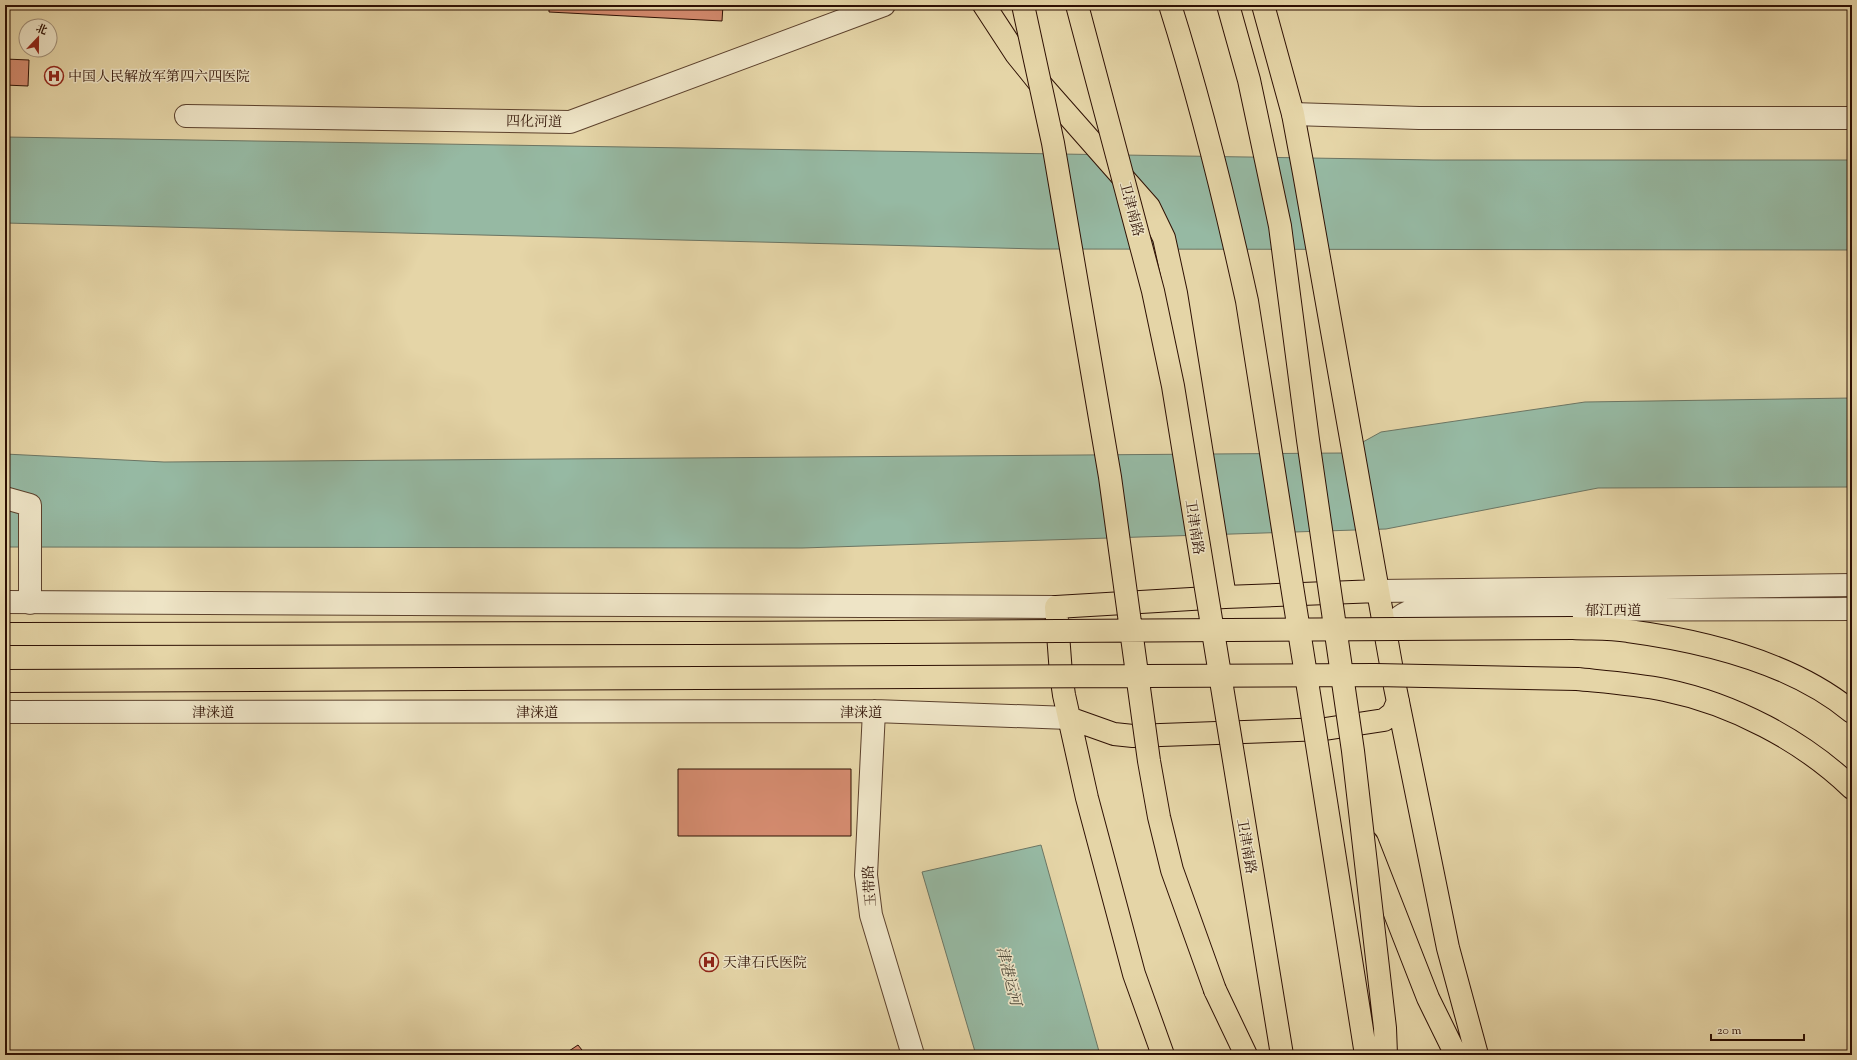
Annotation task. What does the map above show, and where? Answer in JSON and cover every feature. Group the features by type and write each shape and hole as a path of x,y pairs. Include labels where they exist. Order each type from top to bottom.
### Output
{"main road":[{"path":"984,5 1020,60 1149,207 1164,238 1176,293 1225,596"},
{"path":"1023,5 1053,144 1110,477 1149,761 1159,817 1172,870 1212,982 1246,1055"},
{"name":"卫津南路","path":"1077,5 1153,291 1173,386 1282,1055"},
{"path":"1170,5 1190,70 1228,214 1247,301 1366,1055"},
{"path":"1228,5 1249,80 1280,226 1308,440 1343,676 1385,1028 1386,1055"},
{"path":"1263,5 1293,114 1398,701 1470,1053"},
{"path":"1163,1055 1134,974 1087,798 1061,674 1056,607 1225,596 1378,591"},
{"path":"5,634 697,633 1581,628 1626,630 1673,638 1717,649 1762,663 1793,677 1821,691 1852,712"},
{"path":"5,680 1351,675 1577,679 1628,684 1666,690 1705,701 1747,718 1779,734 1806,751 1852,788"},
{"path":"1069,718 1114,734 1133,736 1318,730 1384,720 1393,713 1398,701"},
{"path":"1362,831 1428,998 1470,1053"}],"street":[{"name":"四化河道","path":"186,116 570,122 884,5"},
{"path":"1293,114 1418,118 1852,118"},
{"path":"5,498 30,505 30,603"},
{"name":"郁江西道","path":"1378,591 1852,584"},
{"path":"5,602 1056,607"},
{"name":"郁江西道","path":"1387,636 1390,628 1402,614 1414,610 1852,610"},
{"name":"津涞道","path":"5,712 874,711 1069,718"},
{"name":"玉带路","path":"874,711 866,875 871,915 913,1055"}],"water":[{"path":"5,137 1433,160 1852,160 1852,250 1038,249 5,223"},
{"path":"1852,398 1852,487 1598,488 1386,529 802,548 5,547 5,454 164,462 1343,453 1381,432 1585,402"},
{"name":"津港运河","path":"1041,845 1100,1055 976,1055 922,872"}],"building":[{"path":"274,5 414,5 414,8"},
{"path":"549,5 723,5 722,21 549,12"},
{"path":"5,59 29,60 28,86 5,85"},
{"path":"678,769 851,769 851,836 678,836"},
{"path":"578,1045 586,1055 563,1055"}],"place":[{"name":"中国人民解放军第四六四医院","path":"54,76"},
{"name":"天津石氏医院","path":"709,962"}]}
